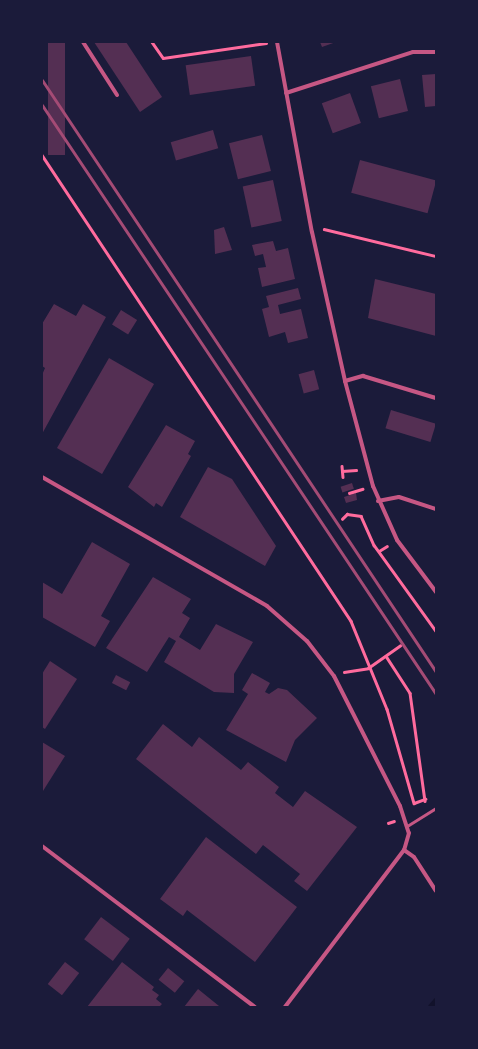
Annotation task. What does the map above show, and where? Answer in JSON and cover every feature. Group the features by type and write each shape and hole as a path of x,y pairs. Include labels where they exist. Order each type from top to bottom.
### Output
{"street":[{"path":"83,42 117,95"},
{"path":"277,42 312,232 345,381 378,501 397,540 436,592"},
{"path":"286,92 413,52 436,52"},
{"path":"345,381 363,376 436,398"},
{"path":"42,477 267,606 307,641 334,676 407,826 404,850 285,1007"},
{"path":"378,501 399,498 436,509"},
{"path":"42,846 255,1007"},
{"path":"404,850 418,861 436,891"}],"lane":[{"path":"407,826 436,808"}],"path":[{"path":"152,42 163,58 274,42"},
{"path":"42,156 341,604 354,627 368,668 387,709 414,803"},
{"path":"312,232 326,229 436,256"},
{"path":"342,466 343,477"},
{"path":"342,471 355,468 357,475"},
{"path":"359,482 361,489"},
{"path":"348,491 350,495"},
{"path":"342,518 348,514 361,516 374,546 436,631"},
{"path":"334,676 368,668 400,646"},
{"path":"386,656 410,693 426,804"}],"building":[{"path":"48,42 65,42 65,155 48,155"},
{"path":"94,42 126,42 162,97 140,112"},
{"path":"320,42 336,42 322,47"},
{"path":"251,56 255,86 190,95 186,65"},
{"path":"436,74 436,106 425,107 422,75"},
{"path":"400,79 408,111 379,118 371,86"},
{"path":"350,93 361,123 333,133 322,103"},
{"path":"213,130 218,148 176,160 171,142"},
{"path":"262,135 271,171 238,179 229,143"},
{"path":"360,160 436,180 428,213 351,193"},
{"path":"273,180 282,221 251,228 243,186"},
{"path":"224,227 232,250 215,254 214,230"},
{"path":"273,241 276,251 288,248 295,279 262,287 258,268 266,267 263,254 255,256 252,245"},
{"path":"375,279 436,294 436,336 368,318"},
{"path":"298,288 301,299 278,305 280,314 301,309 308,338 288,343 285,332 269,337 262,309 269,307 266,296"},
{"path":"54,304 76,316 83,304 106,317 42,434 42,375 45,368 42,366 42,324"},
{"path":"121,310 137,320 128,334 112,324"},
{"path":"109,358 154,384 102,474 57,448"},
{"path":"314,370 319,389 304,393 299,374"},
{"path":"391,410 436,424 430,442 385,428"},
{"path":"166,425 195,441 188,454 191,456 162,507 156,503 154,507 128,487"},
{"path":"208,467 232,479 276,546 265,566 180,517"},
{"path":"352,483 354,489 342,492 341,487"},
{"path":"356,493 357,500 346,503 344,497"},
{"path":"92,542 130,564 101,616 110,621 95,647 42,617 42,582 62,594"},
{"path":"153,577 191,599 182,613 190,618 179,637 200,650 216,624 253,642 234,674 234,693 214,692 164,662 176,641 169,637 147,672 106,648"},
{"path":"50,661 77,679 45,729 42,727 42,674"},
{"path":"252,673 270,683 265,692 269,694 278,688 287,690 317,718 295,740 286,762 226,730 248,694 242,690"},
{"path":"116,675 130,682 126,690 112,683"},
{"path":"163,724 192,747 199,737 241,770 248,762 279,787 275,793 293,807 305,791 357,827 307,891 294,881 300,874 263,845 256,854 136,759"},
{"path":"42,742 65,756 43,791 42,790"},
{"path":"206,837 297,907 255,962 187,910 183,916 160,899"},
{"path":"101,917 130,939 113,961 84,939"},
{"path":"65,962 79,973 62,995 48,984"},
{"path":"122,962 154,987 152,990 159,995 156,999 162,1004 159,1007 87,1007"},
{"path":"168,968 184,981 175,993 159,980"},
{"path":"198,989 219,1006 184,1007"}],"waterway":[{"path":"431,1007 436,1001"}],"railway":[{"path":"42,80 436,672"},
{"path":"42,105 436,694"}]}
